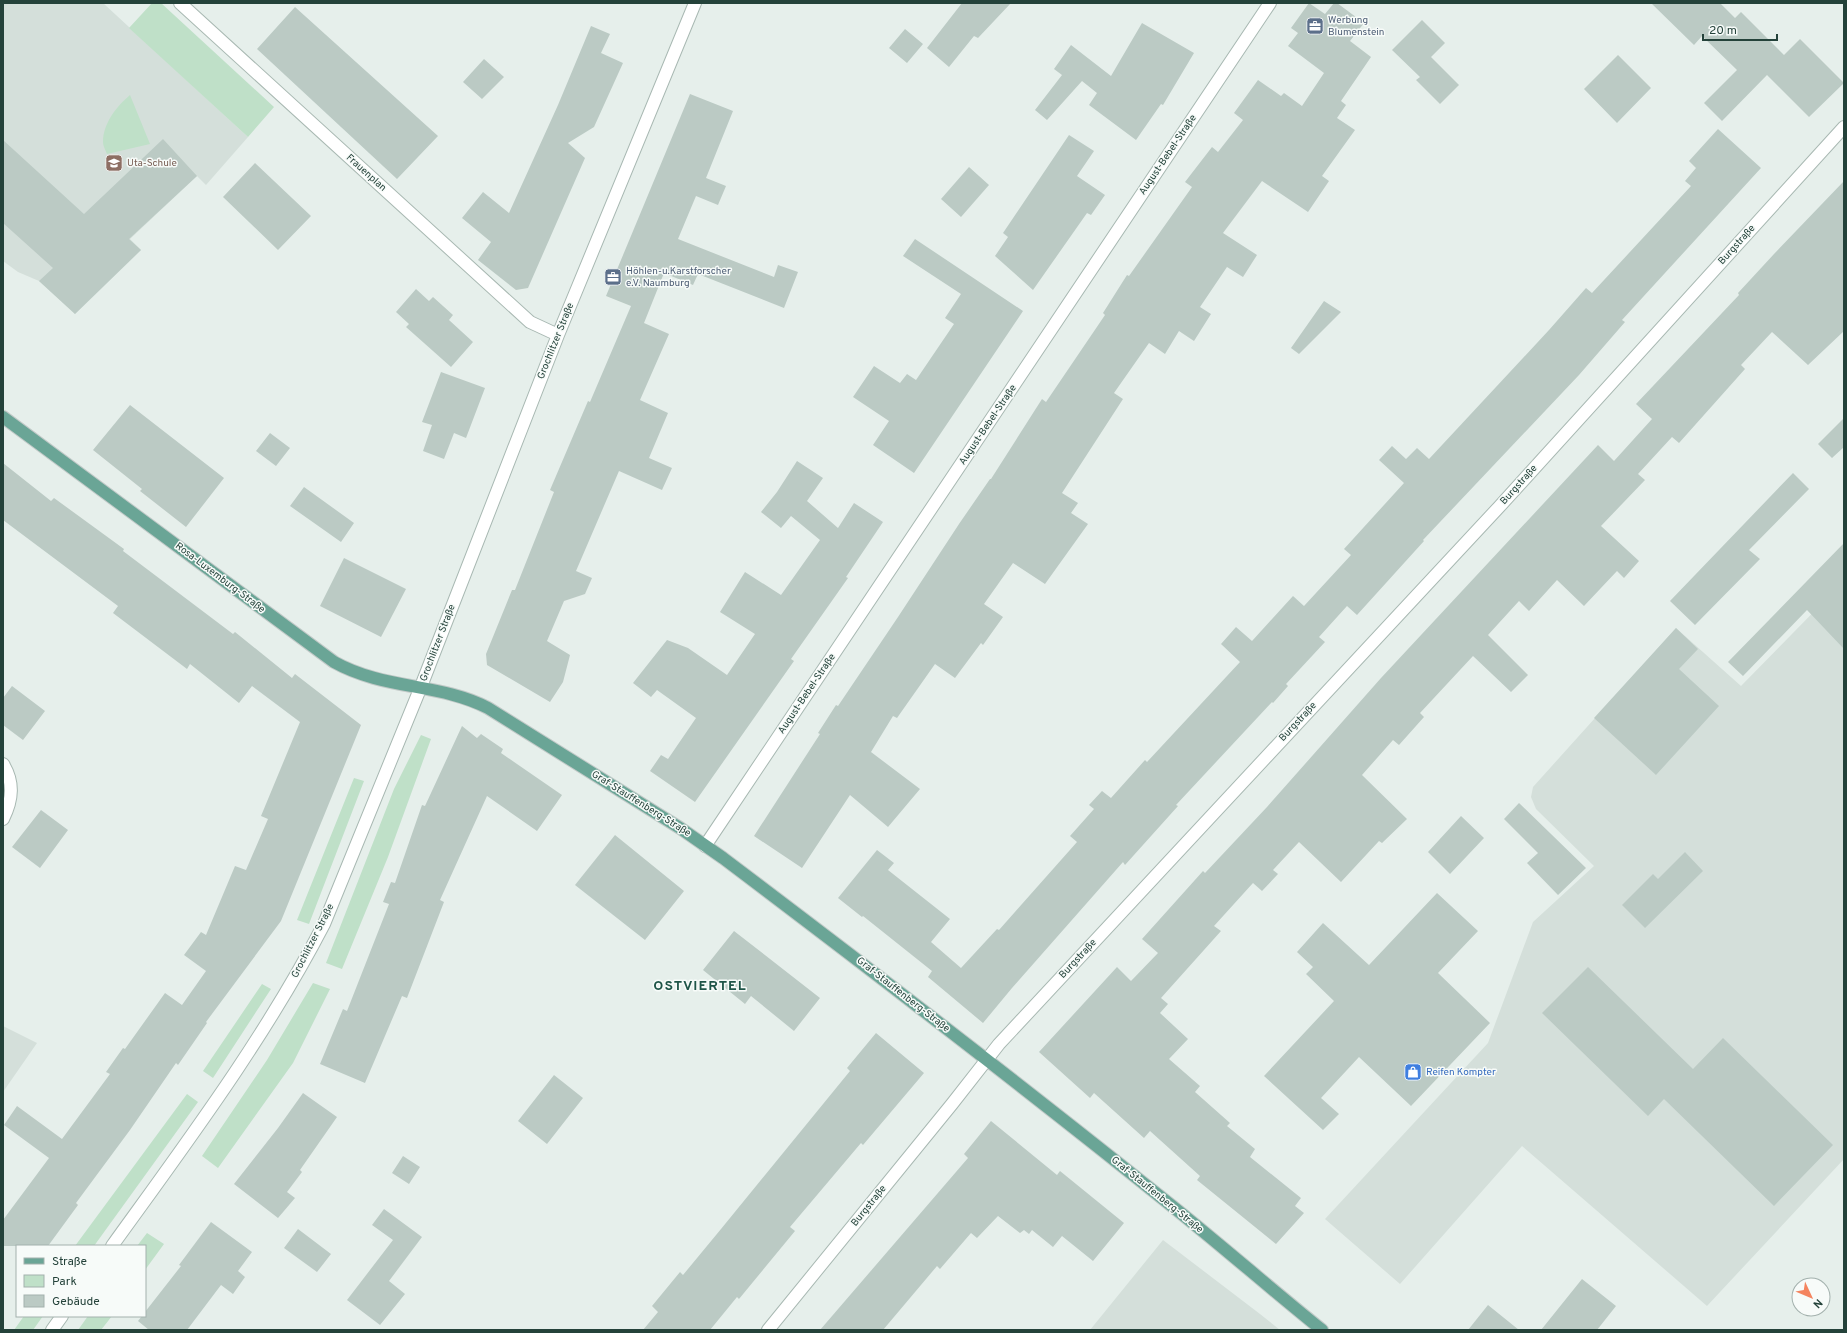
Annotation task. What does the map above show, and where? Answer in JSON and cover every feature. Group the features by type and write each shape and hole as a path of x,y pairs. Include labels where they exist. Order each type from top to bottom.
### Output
{"main road":[{"name":"Rosa-Luxemburg-Straße","path":"3,417 334,662 364,676 458,696"},
{"name":"Graf-Stauffenberg-Straße","path":"458,696 488,708 705,846 811,924 986,1059 1174,1207 1257,1278 1322,1330"}],"street":[{"name":"Frauenplan","path":"180,3 530,322 539,328 558,335"},
{"name":"Grochlitzer Straße","path":"113,1245 251,1049 306,960 324,924 420,689 558,335 695,3"},
{"name":"August-Bebel-Straße","path":"705,846 1270,3"},
{"name":"Burgstraße","path":"768,1330 1007,1034 1499,507 1844,127"},
{"path":"3,764 10,775 12,796 3,819"},
{"path":"52,1330 61,1317"}],"shaded area":[{"name":"Uta-Schule","path":"3,3 103,3 248,137 206,185 197,176 130,239 141,250 75,314 39,281 18,272 3,261"},
{"path":"1844,581 1844,1159 1707,1306 1522,1146 1400,1284 1325,1219 1488,1043 1533,922 1594,866 1536,809 1531,797 1533,787 1676,628 1741,686"},
{"path":"3,1026 37,1043 3,1092"},
{"path":"1163,1240 1260,1314 1280,1330 1090,1330"}],"green space":[{"path":"152,3 161,3 274,107 248,137 129,28"},
{"path":"130,95 150,144 107,154 103,142 105,128 120,104"},
{"path":"421,735 431,739 388,857 342,969 326,963 394,789"},
{"path":"354,778 364,781 309,924 297,920"},
{"path":"313,983 330,989 293,1063 218,1168 202,1156 267,1060"},
{"path":"262,984 271,989 213,1078 203,1071"},
{"path":"187,1094 198,1102 95,1245 76,1245"},
{"path":"147,1233 164,1244 146,1269 146,1245 138,1245"},
{"path":"23,1317 42,1317 33,1330 14,1330"},
{"path":"87,1317 111,1317 101,1330 78,1330"}],"building":[{"path":"962,3 1011,3 978,38 974,36 949,67 927,48"},
{"path":"1309,3 1325,14 1334,3 1337,3 1364,23 1350,41 1371,57 1341,101 1346,105 1337,118 1355,130 1322,176 1329,181 1308,212 1262,181 1223,233 1257,255 1243,277 1227,267 1200,307 1211,314 1194,341 1179,331 1165,354 1149,343 1114,393 1123,399 1062,493 1078,503 1071,513 1088,524 1045,584 1013,563 984,604 1003,617 983,645 981,643 955,678 935,664 897,718 893,716 871,752 920,789 888,827 850,795 802,868 754,836 820,734 818,733 836,705 838,706 959,524 991,479 1042,399 1046,402 1105,315 1103,313 1127,275 1129,276 1192,187 1185,182 1212,147 1218,152 1243,120 1234,113 1258,80 1281,96 1284,93 1302,106 1324,73 1288,46 1298,33 1291,28"},
{"path":"1651,3 1720,3 1735,18 1741,12 1784,55 1800,39 1844,83 1809,117 1767,75 1722,121 1704,103 1737,70 1702,36 1694,45"},
{"path":"295,7 438,136 397,179 257,49"},
{"path":"1422,20 1445,43 1431,57 1459,85 1440,104 1416,80 1420,77 1392,50"},
{"path":"1142,23 1194,53 1163,105 1161,104 1136,140 1089,105 1097,93 1082,81 1047,120 1035,110 1062,75 1054,69 1071,45 1111,76"},
{"path":"591,26 610,34 601,53 623,63 594,127 568,143 585,158 528,288 516,290 478,260 491,242 462,218 483,192 509,213 558,105"},
{"path":"905,29 923,44 907,63 889,48"},
{"path":"1618,55 1651,88 1617,123 1584,89"},
{"path":"484,59 504,77 482,99 463,82"},
{"path":"690,94 733,111 706,178 726,186 718,205 696,196 678,239 774,277 778,265 798,272 784,308 698,274 693,285 664,273 644,323 669,334 640,400 668,413 649,458 672,468 662,490 619,471 576,571 592,578 585,594 564,601 547,641 570,655 563,682 550,702 487,665 486,654 512,590 515,590 554,492 550,490 631,306 606,296"},
{"path":"1718,129 1761,168 1622,320 1625,322 1579,375 1423,540 1424,541 1357,615 1347,606 1319,637 1325,642 1286,684 1288,686 1176,805 1178,806 1125,865 1123,862 983,1023 928,977 932,971 838,898 877,850 894,863 888,870 950,919 931,942 961,968 997,929 999,930 1077,842 1070,836 1094,809 1089,805 1102,791 1111,798 1145,760 1147,762 1240,662 1221,644 1236,627 1252,641 1293,596 1304,606 1351,555 1344,549 1404,483 1379,460 1392,446 1406,459 1417,448 1429,459 1586,288 1592,293 1691,186 1685,181 1696,168 1689,161"},
{"path":"1069,135 1094,151 1077,176 1105,195 1091,215 1087,213 1033,290 995,256 1008,237 1003,233"},
{"path":"163,139 197,176 129,239 141,250 75,314 39,281 53,268 3,223 3,140 84,214"},
{"path":"255,163 311,216 278,250 223,197"},
{"path":"969,167 989,185 961,217 941,199"},
{"path":"1844,181 1844,331 1808,365 1772,332 1741,365 1745,369 1679,443 1672,437 1638,474 1645,480 1601,526 1639,561 1624,578 1617,571 1584,606 1557,580 1529,611 1519,601 1488,635 1528,675 1511,692 1473,656 1420,713 1424,717 1399,745 1393,740 1362,775 1407,819 1382,843 1379,841 1341,882 1299,842 1273,870 1278,874 1262,891 1253,883 1214,926 1221,931 1161,998 1168,1004 1160,1013 1188,1039 1169,1059 1200,1086 1195,1092 1230,1123 1227,1126 1255,1149 1250,1157 1301,1198 1295,1206 1304,1213 1276,1244 1197,1180 1200,1176 1150,1131 1144,1138 1094,1093 1090,1098 1039,1052 1117,967 1131,981 1158,953 1142,939 1203,871 1205,873 1267,807 1381,678 1598,445 1614,461 1652,419 1636,404 1739,295 1738,293 1774,254"},
{"path":"915,239 1023,311 914,473 873,445 889,421 853,397 874,366 900,383 907,374 916,380 954,324 945,318 961,294 903,256"},
{"path":"416,289 429,301 433,297 453,315 449,320 473,342 451,367 406,327 409,324 396,312"},
{"path":"1324,301 1341,312 1299,354 1291,348"},
{"path":"441,372 485,388 466,438 454,433 444,459 423,451 432,425 422,422"},
{"path":"130,405 224,478 186,527 140,491 142,489 93,450"},
{"path":"1844,418 1844,447 1832,458 1818,444"},
{"path":"270,433 290,448 276,466 256,451"},
{"path":"797,461 823,478 807,501 838,528 854,503 883,522 846,577 848,578 791,659 794,661 695,802 650,771 661,755 668,759 696,718 657,690 651,697 633,683 667,640 688,648 727,675 755,634 720,612 745,572 781,595 820,540 791,516 781,528 761,512 777,492"},
{"path":"3,463 51,501 54,498 124,549 123,551 233,634 235,632 292,678 295,674 361,725 281,921 206,1022 207,1023 178,1065 176,1063 130,1130 76,1203 78,1205 49,1245 3,1246 3,1220 49,1158 4,1125 17,1106 62,1139 110,1074 106,1072 123,1048 125,1049 165,993 182,1005 206,971 184,955 201,932 206,935 235,866 246,870 268,819 261,816 300,722 252,686 239,703 190,664 187,669 113,613 118,606 3,520"},
{"path":"1793,473 1809,489 1749,550 1760,559 1695,625 1670,601"},
{"path":"304,487 354,523 341,542 290,506"},
{"path":"1844,543 1844,649 1807,610 1743,676 1728,662"},
{"path":"344,558 406,589 381,637 320,606"},
{"path":"1676,628 1698,649 1679,669 1719,706 1656,775 1594,718"},
{"path":"12,686 45,711 23,740 3,725 3,698"},
{"path":"462,726 477,738 481,734 503,749 501,753 562,795 537,831 487,796 440,900 444,902 407,998 402,996 365,1083 320,1064 343,1009 347,1011 389,904 383,902 391,882 395,883 422,805 425,806"},
{"path":"1519,803 1586,868 1558,895 1527,863 1538,853 1504,819"},
{"path":"41,810 68,830 40,868 12,847"},
{"path":"1461,816 1484,838 1450,874 1428,852"},
{"path":"615,835 684,891 645,940 575,885"},
{"path":"1685,852 1703,871 1645,928 1622,905 1653,874 1658,879"},
{"path":"1437,893 1478,931 1438,973 1490,1023 1411,1106 1359,1057 1321,1098 1339,1114 1323,1130 1264,1076 1334,1001 1306,974 1313,967 1297,952 1323,923 1369,965"},
{"path":"734,931 820,998 794,1031 751,996 745,1004 703,970"},
{"path":"1588,967 1693,1069 1723,1038 1833,1145 1774,1206 1664,1099 1648,1116 1542,1013"},
{"path":"876,1033 924,1073 863,1145 861,1143 790,1227 795,1231 739,1299 737,1297 710,1330 643,1330 658,1312 652,1306 680,1272 683,1275 721,1229 850,1071 847,1068"},
{"path":"554,1075 583,1098 547,1144 518,1121"},
{"path":"303,1093 337,1117 300,1170 302,1172 287,1192 295,1198 278,1218 234,1184 278,1128"},
{"path":"991,1121 1057,1175 1060,1171 1124,1223 1093,1261 1062,1236 1053,1247 1032,1230 1029,1234 1024,1230 1020,1233 998,1216 977,1238 971,1233 940,1269 937,1266 883,1330 820,1330 968,1158 964,1154"},
{"path":"403,1156 420,1167 409,1184 392,1173"},
{"path":"384,1209 422,1237 389,1281 405,1294 380,1325 347,1300 393,1240 372,1225"},
{"path":"211,1222 252,1252 238,1271 245,1277 233,1294 221,1285 187,1330 149,1330 138,1321 141,1317 146,1317 146,1311 181,1266 179,1265"},
{"path":"298,1229 331,1254 317,1272 284,1248"},
{"path":"1582,1279 1616,1306 1597,1330 1541,1330"},
{"path":"1488,1305 1519,1330 1468,1330"}],"place":[{"name":"Werbung Blumenstein","path":"1315,26"},
{"name":"Uta-Schule","path":"114,163"},
{"name":"Höhlen-u.Karstforscher e.V. Naumburg","path":"613,277"},
{"name":"Reifen Kompter","path":"1413,1072"}],"district":[{"name":"OSTVIERTEL","path":"700,986"}]}
